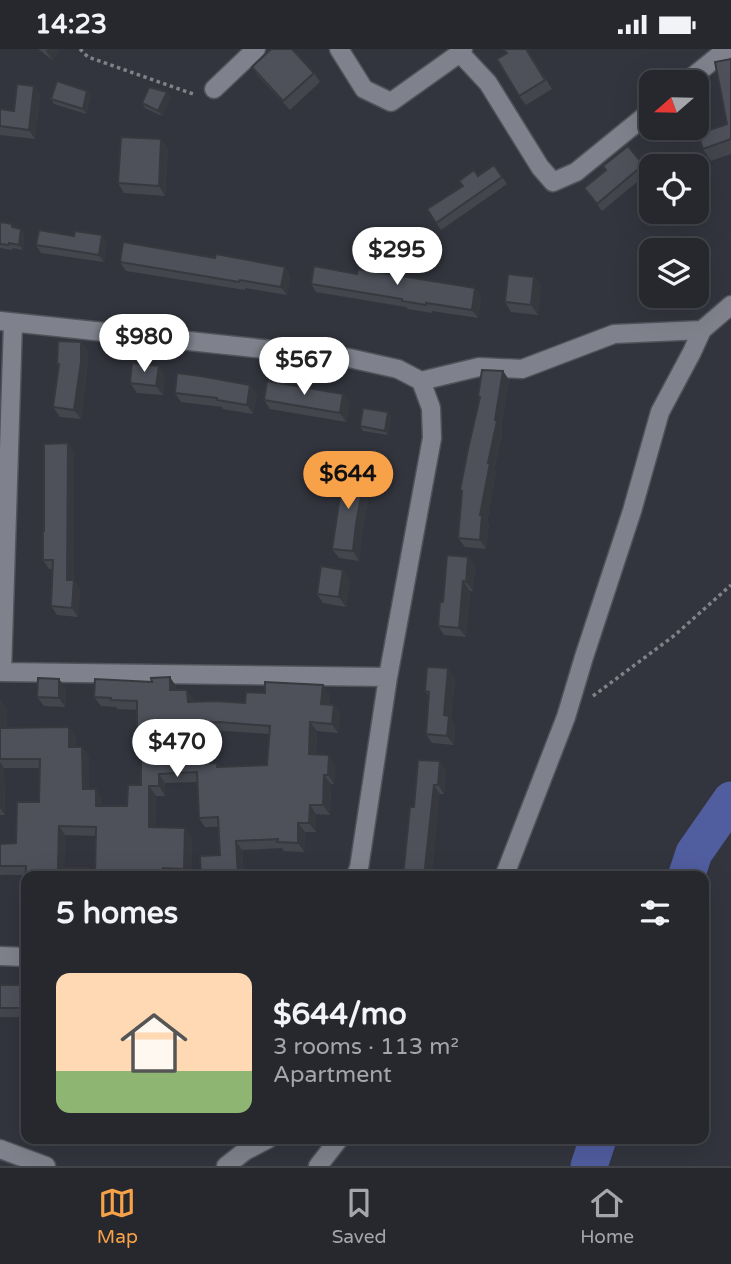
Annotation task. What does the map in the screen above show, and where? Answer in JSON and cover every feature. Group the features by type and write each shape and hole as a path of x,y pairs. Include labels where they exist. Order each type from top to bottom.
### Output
{"street":[{"path":"214,89 256,49"},
{"path":"339,49 365,89 391,102 461,51 488,83 540,167 553,182 576,172 639,121"},
{"path":"701,70 727,49"},
{"path":"505,871 566,717 632,511 660,412 702,330 731,305"},
{"path":"388,677 1,672 6,322 349,358 398,369 421,381 479,367 522,369 614,334 702,330"},
{"path":"358,871 388,677 432,438 431,408 421,381"},
{"path":"0,956 21,957"},
{"path":"226,1166 258,1144"},
{"path":"318,1166 335,1144"},
{"path":"5,1156 46,1166"}],"path":[{"path":"80,49 88,57 195,96 214,89"},
{"path":"566,717 675,635 731,585"}],"building":[{"path":"271,49 292,49 314,73 283,101 252,67"},
{"path":"503,49 526,49 545,80 519,96 497,59 507,53"},
{"path":"731,59 731,139 703,149 700,140 709,140 709,130 727,124 715,62"},
{"path":"57,81 87,91 83,109 51,99"},
{"path":"17,84 34,86 29,130 0,126 0,109 14,111"},
{"path":"149,87 167,92 158,111 142,103"},
{"path":"121,137 161,139 159,186 118,183"},
{"path":"628,146 639,160 639,168 597,204 584,188 606,170 603,166"},
{"path":"494,165 502,177 436,223 427,209 463,186 459,181 474,170 478,176"},
{"path":"0,222 21,229 19,245 0,244"},
{"path":"39,230 74,236 75,231 102,235 99,255 36,245"},
{"path":"123,242 215,258 216,254 285,267 281,287 120,262"},
{"path":"314,266 357,274 358,269 475,288 472,310 426,305 311,284"},
{"path":"508,274 534,277 531,305 505,302"},
{"path":"58,341 81,342 74,410 53,407 59,364"},
{"path":"132,363 159,366 156,386 130,383"},
{"path":"482,370 503,371 480,515 480,540 458,538 460,490 480,397"},
{"path":"177,373 250,385 247,405 175,393"},
{"path":"267,381 343,394 340,413 264,400"},
{"path":"363,408 388,412 385,431 360,426"},
{"path":"68,443 67,580 74,580 72,608 51,606 53,560 43,560 44,444"},
{"path":"344,471 365,475 353,551 332,549"},
{"path":"447,555 468,557 459,628 438,626"},
{"path":"321,566 343,570 339,597 317,594"},
{"path":"427,667 448,668 444,715 449,716 447,736 426,734 429,692 425,691"},
{"path":"170,677 170,690 187,690 188,702 245,703 246,692 265,693 265,682 323,685 321,704 334,705 332,724 310,722 309,754 329,755 328,775 324,775 323,805 310,805 309,823 298,823 298,843 277,842 278,839 236,841 238,871 201,871 200,856 220,855 218,817 199,818 197,772 159,774 159,786 149,786 149,827 185,828 184,869 95,871 96,827 59,826 58,868 89,868 89,871 26,871 26,866 0,866 0,844 16,843 17,802 39,802 40,759 0,759 0,700 1,728 69,727 69,747 82,747 83,789 96,789 96,806 127,806 128,785 141,785 141,740 137,740 137,701 94,697 95,679 152,682 151,678","holes":["195,723 270,726 267,765 217,767 217,763 198,764"]},
{"path":"38,678 59,679 59,698 37,697"},
{"path":"418,760 440,761 438,785 434,785 425,871 404,871 410,807 414,807"},
{"path":"0,985 21,985 21,1008 0,1008"}],"waterway":[{"path":"688,871 694,853 731,800"},
{"path":"589,1166 596,1144"}]}
